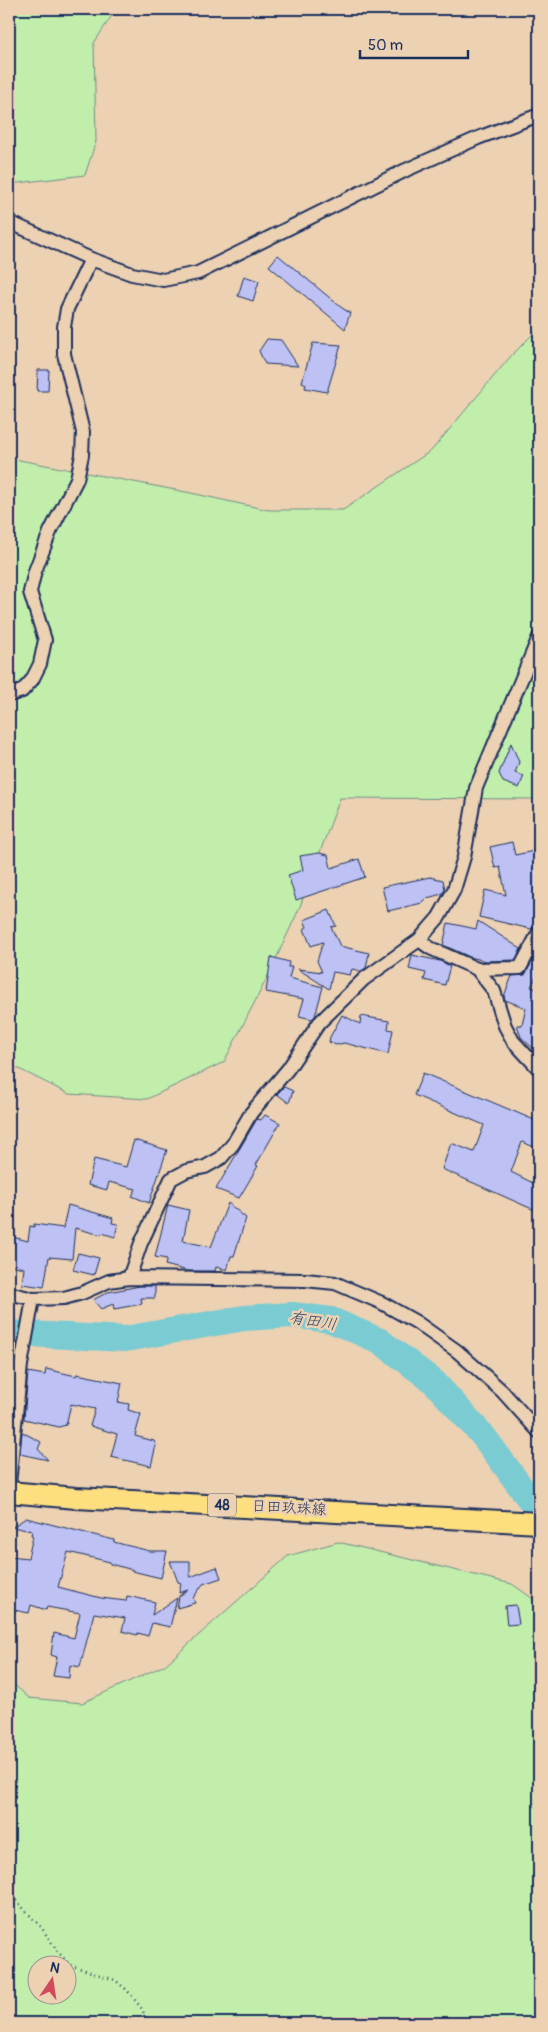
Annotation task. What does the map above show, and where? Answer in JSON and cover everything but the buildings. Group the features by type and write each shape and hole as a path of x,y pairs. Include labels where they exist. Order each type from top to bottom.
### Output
{"main road":[{"name":"日田玖珠線","path":"9,1492 76,1498 539,1523"}],"street":[{"path":"9,222 91,260 132,274 163,280 198,273 406,170 478,138 539,115"},
{"path":"9,695 22,691 32,680 40,664 45,640 30,592 35,571 50,532 77,478 82,454 83,432 64,354 64,327 67,309 91,260"},
{"path":"129,1278 141,1243 171,1179 186,1171 205,1166 221,1158 233,1144 251,1113 288,1069 319,1023 364,979 419,940 439,917 454,890 464,857 476,788 539,638"},
{"path":"419,940 430,948 478,969 520,968 539,932"},
{"path":"478,969 494,991 505,1026 513,1042 539,1069"},
{"path":"9,1293 32,1299 64,1298 82,1293 108,1281 129,1278 305,1280 334,1283 382,1302 416,1322 457,1351 502,1391 539,1432"},
{"path":"9,1484 21,1365 32,1299"}],"path":[{"path":"9,1893 41,1927 70,1966 114,1980 127,1990 142,2009 148,2023"}],"green space":[{"path":"9,9 116,9 94,43 96,141 85,175 9,184"},
{"path":"539,328 539,799 340,798 299,909 268,976 224,1062 147,1099 69,1094 9,1064 9,458 191,493 268,510 343,510 432,450 511,356"},
{"path":"338,1542 512,1584 539,1603 539,2023 9,2023 9,1680 29,1698 82,1703 165,1665 288,1556"}],"waterway":[{"name":"有田川","path":"9,1333 125,1339 244,1318 292,1315 331,1320 380,1341 434,1382 484,1437 539,1512"}]}
